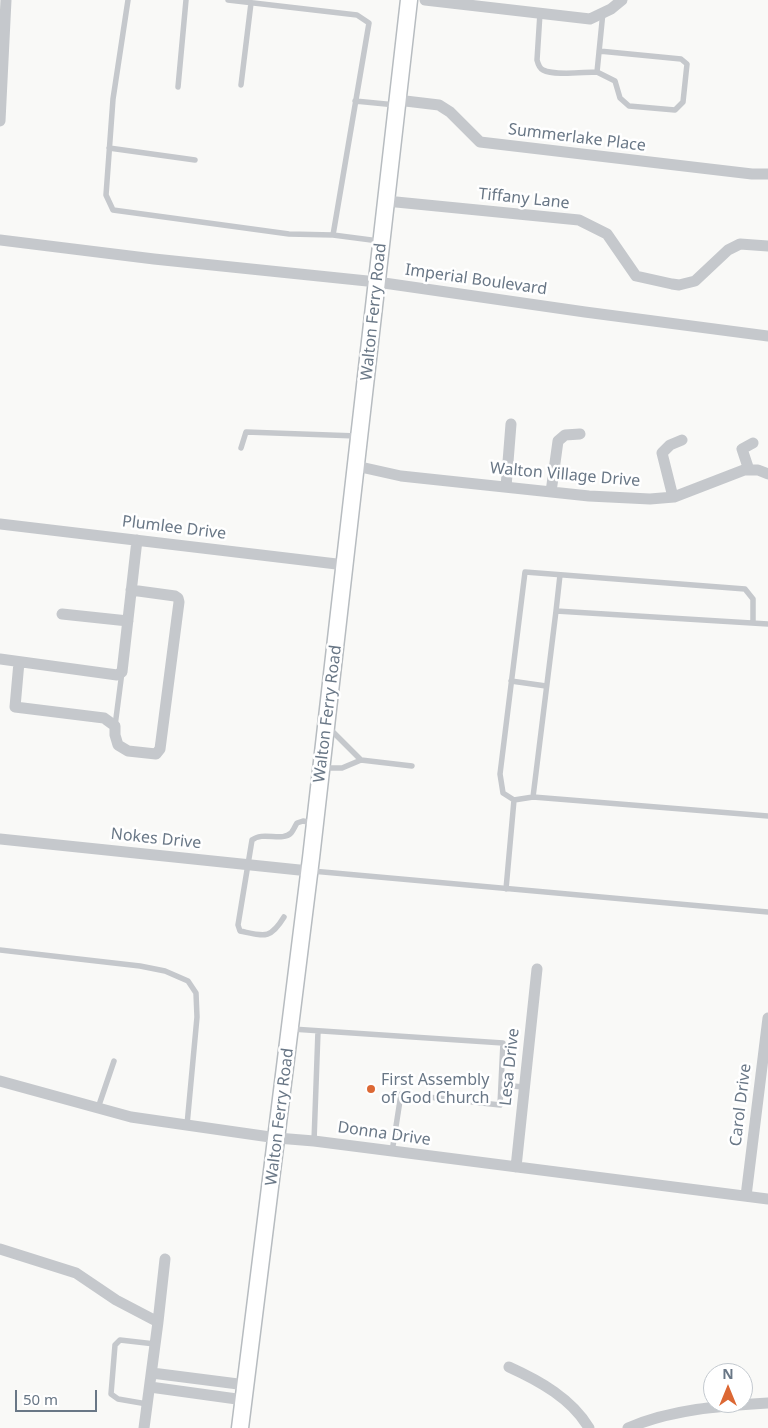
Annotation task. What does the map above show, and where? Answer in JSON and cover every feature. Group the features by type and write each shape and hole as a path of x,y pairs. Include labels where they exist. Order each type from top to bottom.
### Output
{"street":[{"path":"0,121 6,0"},
{"name":"Walton Ferry Road","path":"240,1428 322,768 409,0"},
{"path":"425,0 590,19 611,9 622,0"},
{"name":"Summerlake Place","path":"397,103 439,105 450,112 480,142 651,163 768,174"},
{"name":"Tiffany Lane","path":"386,201 579,220 607,234 636,276 679,285 695,281 728,250 740,244 768,246"},
{"name":"Imperial Boulevard","path":"0,240 154,259 377,282 768,336"},
{"path":"506,487 511,424"},
{"path":"551,492 558,441 565,435 580,434"},
{"path":"673,497 662,453 670,445 682,440"},
{"path":"749,470 742,449 753,443"},
{"name":"Walton Village Drive","path":"356,466 401,476 589,496 650,499 673,497 744,470 758,470 768,474"},
{"name":"Plumlee Drive","path":"0,524 345,565"},
{"path":"0,659 118,675 122,672 137,540"},
{"path":"19,662 14,707 104,718 115,726 118,745 128,751 156,754 160,748 179,602 175,596 132,590"},
{"path":"62,614 128,622"},
{"name":"Nokes Drive","path":"0,839 309,871"},
{"name":"Lesa Drive","path":"516,1168 537,969"},
{"name":"Carol Drive","path":"746,1196 768,1018"},
{"name":"Donna Drive","path":"0,1081 131,1117 277,1138 314,1141 768,1199"},
{"path":"0,1249 76,1273 116,1300 158,1322"},
{"path":"144,1428 166,1259"},
{"path":"509,1367 530,1376 572,1405 589,1428"},
{"path":"152,1372 245,1393"},
{"path":"150,1387 245,1393"},
{"path":"628,1428 648,1420 700,1408 768,1403"}],"lane":[{"path":"128,0 114,99 106,195 113,210 289,234 333,235 382,242"},
{"path":"178,87 186,0"},
{"path":"228,0 357,15 368,23 333,235"},
{"path":"241,85 251,3"},
{"path":"597,72 603,12"},
{"path":"540,13 537,60 538,66 544,70 555,73 597,72 615,81 620,98 629,106 675,110 683,102 686,64 681,59 599,51"},
{"path":"355,101 397,103"},
{"path":"110,148 195,160"},
{"path":"241,448 246,432 360,437"},
{"path":"753,623 753,599 745,589 525,572 500,774 503,793 514,800 533,797 768,816"},
{"path":"533,797 560,575"},
{"path":"556,611 768,624"},
{"path":"115,726 122,672"},
{"path":"511,681 546,686"},
{"path":"326,726 361,760"},
{"path":"322,768 342,768 361,760 412,766"},
{"path":"506,889 514,800"},
{"path":"284,917 273,932 268,935 240,931 238,925 252,840 260,836 284,836 291,833 297,823 302,821 315,823"},
{"path":"309,871 768,912"},
{"path":"0,950 140,966 165,971 188,981 196,993 197,1017 187,1125"},
{"path":"290,1029 503,1043 500,1105 401,1094 392,1152"},
{"path":"314,1141 318,1031"},
{"path":"98,1108 114,1061"},
{"path":"501,1085 524,1087"},
{"path":"147,1404 118,1399 110,1394 115,1345 120,1340 155,1344"}],"place":[{"name":"First Assembly of God Church","path":"371,1089"}]}
